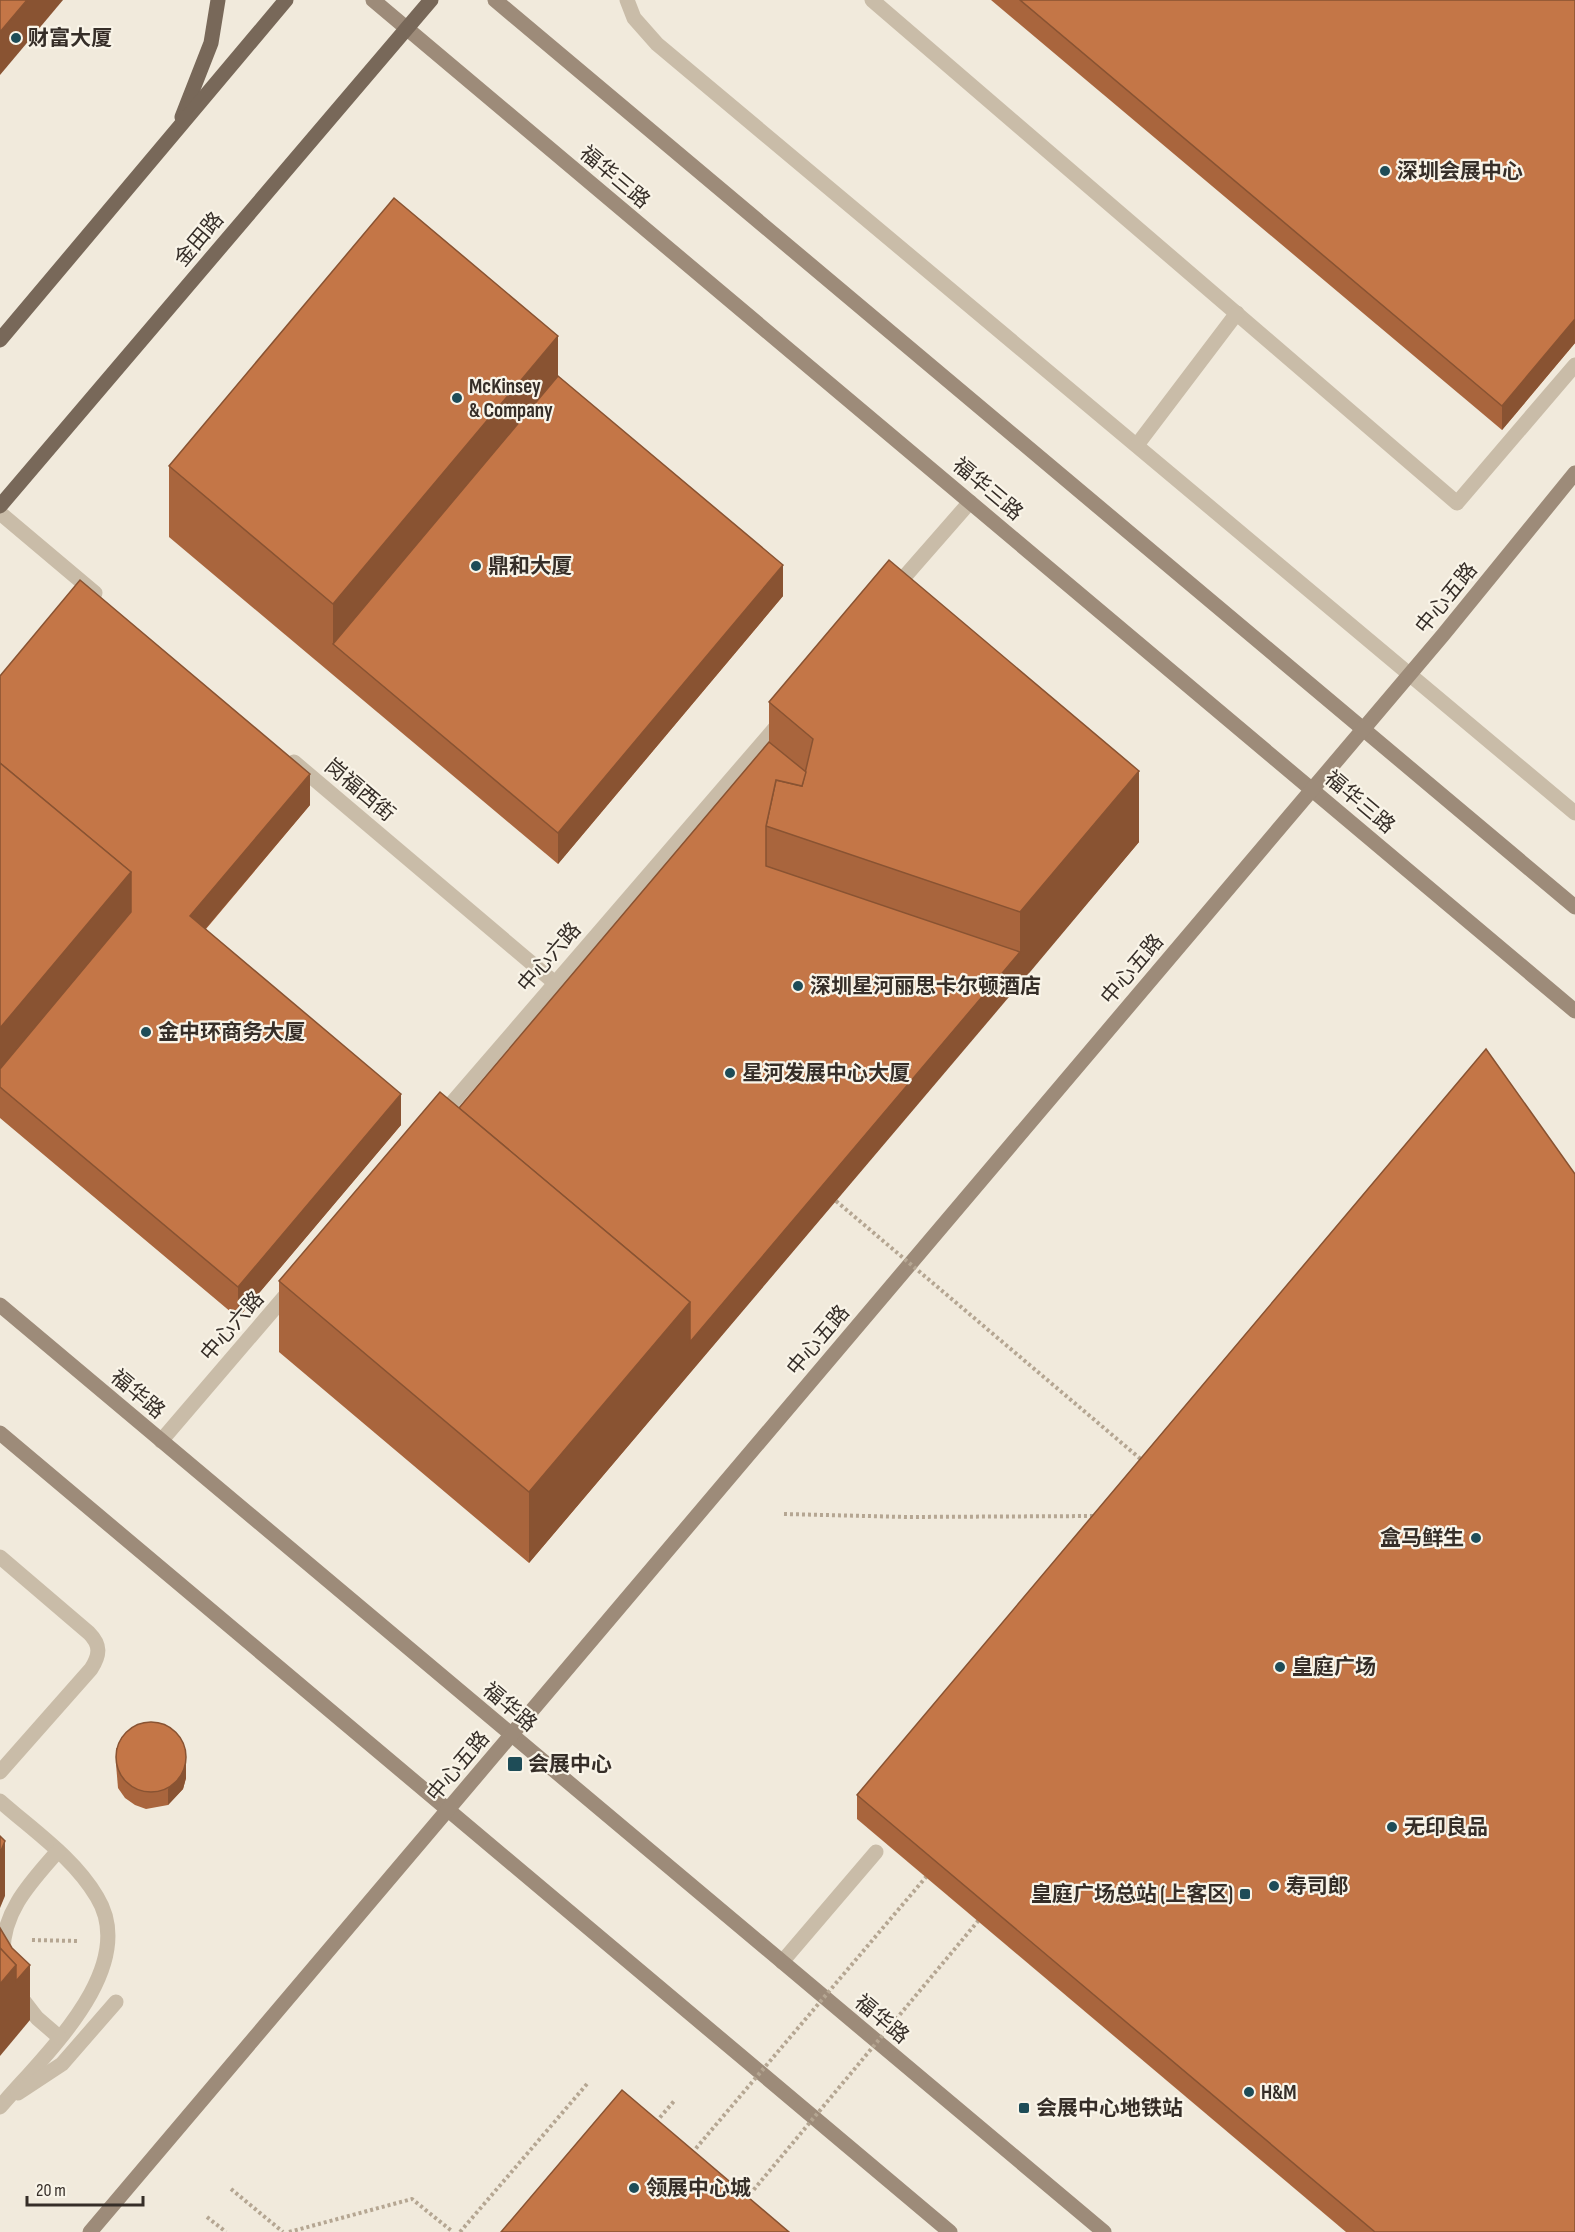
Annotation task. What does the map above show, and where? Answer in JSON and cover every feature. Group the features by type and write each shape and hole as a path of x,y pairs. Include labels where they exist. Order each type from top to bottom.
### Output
{"main road":[{"path":"175,132 211,43 219,0"},
{"path":"0,340 286,0"},
{"name":"金田路","path":"0,506 431,0"}],"street":[{"name":"福华三路","path":"373,0 1575,1011"},
{"path":"495,0 1575,907"},
{"path":"627,0 634,18 657,44 1575,813"},
{"path":"872,0 1458,502 1575,365"},
{"path":"1137,446 1237,313"},
{"name":"中心五路","path":"90,2232 1410,674 1575,473"},
{"path":"886,599 970,502"},
{"path":"0,513 105,602"},
{"name":"中心六路","path":"431,1127 794,706"},
{"name":"岗福西街","path":"285,754 555,983"},
{"name":"中心六路","path":"161,1441 299,1280"},
{"name":"福华路","path":"0,1305 1104,2232"},
{"path":"2,1440 448,1810 950,2232"},
{"path":"0,1557 89,1633 99,1646 99,1653 91,1669 0,1772"},
{"path":"0,1801 78,1871 99,1899 107,1926 106,1957 96,1986 80,2013 2,2105"},
{"path":"58,1851 11,1912 3,1939 6,1972 17,1994 37,2018 59,2037"},
{"path":"782,1962 876,1852"},
{"path":"2,2105 62,2064 116,2002"}],"path":[{"path":"836,1200 1152,1469"},
{"path":"784,1514 908,1517 1101,1516"},
{"path":"690,2156 933,1869"},
{"path":"743,2202 985,1912"},
{"path":"3,1939 107,1942"},
{"path":"460,2232 587,2085"},
{"path":"653,2125 675,2100"},
{"path":"231,2189 283,2232"},
{"path":"289,2232 412,2199 453,2232"},
{"path":"207,2217 226,2232"}],"building":[{"path":"0,0 27,0 0,32"},
{"name":"深圳会展中心","path":"1020,0 1575,0 1575,319 1502,406"},
{"path":"394,198 558,336 333,604 169,466"},
{"path":"558,376 783,565 558,833 333,644"},
{"path":"889,560 1139,771 1020,912 766,826 776,780 802,786 813,739 769,702"},
{"name":"金中环商务大厦","path":"80,580 310,774 190,916 401,1094 238,1287 0,1087 0,1069 131,912 131,872 0,763 0,676"},
{"path":"769,742 806,772 802,786 776,780 766,826 766,866 1020,952 690,1342 690,1302 459,1108"},
{"path":"0,763 131,872 0,1028"},
{"name":"皇庭广场","path":"1486,1049 1575,1174 1575,2232 1375,2232 857,1795"},
{"path":"440,1092 690,1302 529,1492 279,1281"},
{"path":"151,1722 164,1725 176,1732 183,1744 186,1757 183,1770 176,1782 164,1789 151,1792 138,1789 126,1782 119,1770 116,1757 119,1744 126,1732 138,1725"},
{"path":"0,1836 5,1841 0,1853"},
{"path":"0,1928 12,1948 30,1965 16,1981 16,1965 0,1948"},
{"path":"0,1948 16,1965 0,1984"},
{"name":"领展中心城","path":"622,2090 789,2232 501,2232"}],"place":[{"name":"财富大厦","path":"16,38"},
{"name":"深圳会展中心","path":"1385,171"},
{"name":"McKinsey & Company","path":"457,398"},
{"name":"鼎和大厦","path":"476,566"},
{"name":"深圳星河丽思卡尔顿酒店","path":"798,986"},
{"name":"金中环商务大厦","path":"146,1032"},
{"name":"星河发展中心大厦","path":"730,1073"},
{"name":"盒马鲜生","path":"1476,1538"},
{"name":"皇庭广场","path":"1280,1667"},
{"name":"会展中心","path":"515,1764"},
{"name":"无印良品","path":"1392,1827"},
{"name":"寿司郎","path":"1274,1886"},
{"name":"皇庭广场总站 (上客区)","path":"1245,1894"},
{"name":"H&M","path":"1249,2092"},
{"name":"会展中心地铁站","path":"1024,2108"},
{"name":"领展中心城","path":"634,2188"}]}
